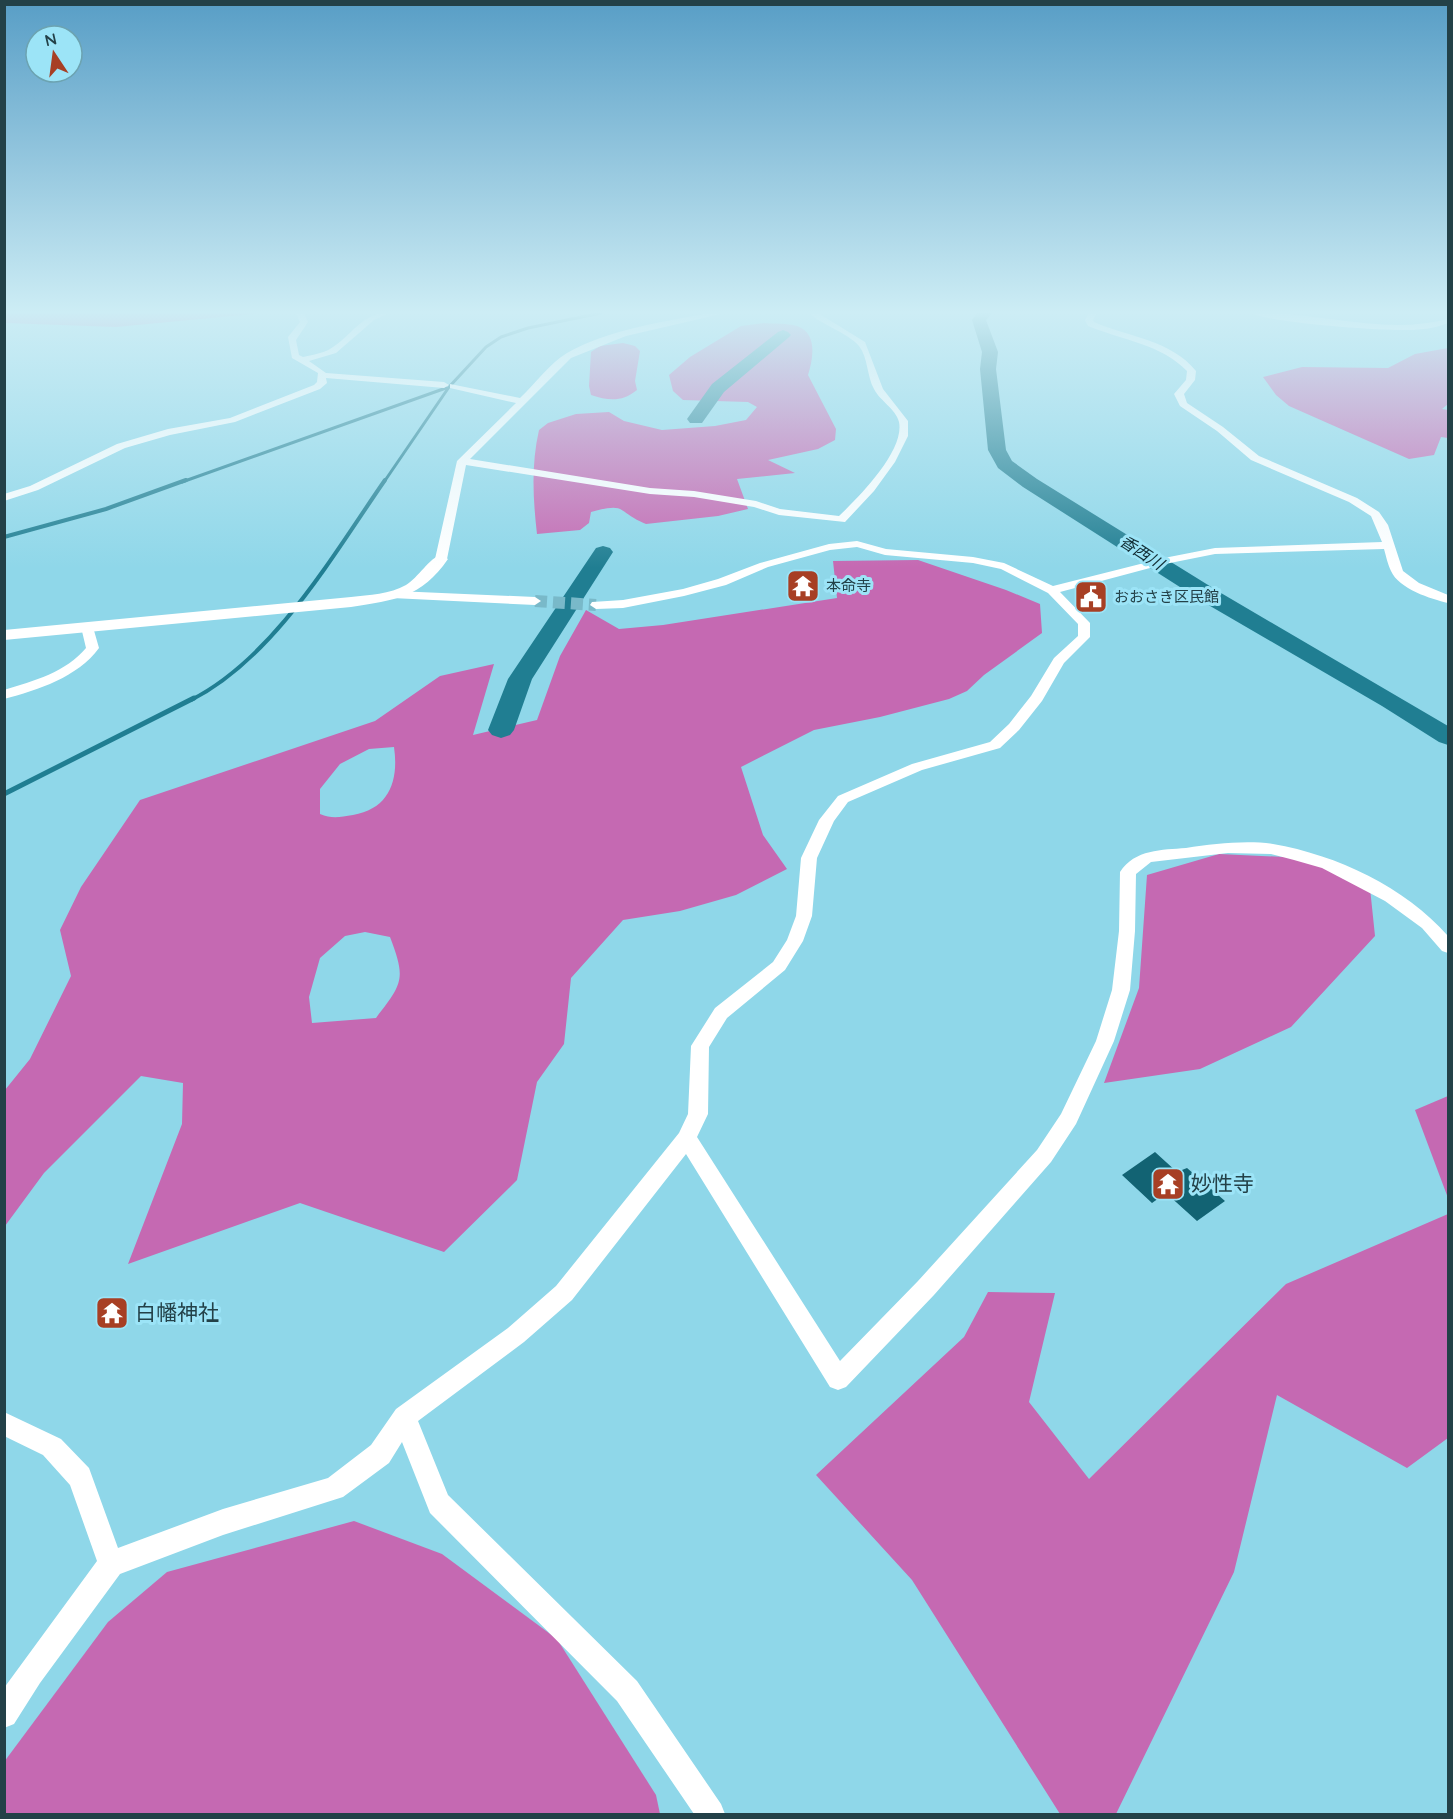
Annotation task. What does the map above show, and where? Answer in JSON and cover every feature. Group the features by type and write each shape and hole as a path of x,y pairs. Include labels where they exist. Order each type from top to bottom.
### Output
{"street":[{"path":"4,498 34,488 121,446 190,427 232,420 290,398"},
{"path":"506,398 521,401"},
{"path":"396,595 422,583 441,559 462,461 524,398"},
{"path":"596,605 623,604 684,592 722,582 764,565 829,548 848,532 861,501 890,462 905,425 902,416 884,398"},
{"path":"1181,398 1183,404 1220,429 1255,458 1353,500 1375,514 1382,525 1397,572 1403,579 1449,599"},
{"path":"4,1714 30,1673 111,1564 223,1522 334,1488 380,1454 404,1417 516,1335 564,1293 687,1138 698,1114 700,1046 721,1013 778,966 795,941 804,916 809,858 827,820 843,799 917,767 995,745 1014,727 1037,698 1059,661 1084,637 1084,622 1052,590 1004,567 973,560 885,552 814,515 779,512 756,504 675,492 650,491 462,461"},
{"path":"1052,590 1164,561 1215,551 1389,545"},
{"path":"4,635 396,595 535,601"},
{"path":"4,694 61,672 85,659 93,648 87,627"},
{"path":"687,1138 838,1379 926,1288 1044,1156 1069,1118 1105,1041 1121,990 1127,931 1128,872 1147,857 1250,847 1311,859 1360,879 1391,897 1428,924 1449,947"},
{"path":"404,1417 439,1504 627,1691 711,1815"},
{"path":"4,1423 52,1447 80,1477 111,1564"}],"shaded area":[{"path":"681,398 820,398 836,429 835,440 818,449 768,460 795,473 737,479 748,509 718,516 646,524 621,509 611,508 591,512 589,523 580,530 537,534 534,482 539,430 548,423 576,414 609,412 624,421 662,430 715,426 746,420 757,407 748,402 683,400"},
{"path":"1279,398 1448,398 1448,404 1442,409 1448,410 1448,438 1441,437 1434,455 1409,459 1289,406"},
{"path":"918,560 1006,590 1040,604 1042,633 984,675 967,691 949,699 880,717 814,730 741,767 763,835 787,869 736,895 680,911 623,920 571,978 564,1044 537,1082 517,1180 444,1252 300,1203 128,1264 182,1124 183,1083 141,1076 44,1173 5,1226 5,1090 30,1059 71,976 60,930 81,887 140,800 375,721 440,676 494,664 473,735 537,720 560,656 586,610 619,629 663,625 837,598 833,561","holes":["394,747 393,782 383,800 375,807 353,815 332,817 320,814 320,789 340,764 369,749","365,932 390,937 400,972 397,988 376,1018 312,1023 309,997 320,958 345,936"]},
{"path":"1219,854 1307,858 1370,888 1375,936 1291,1027 1200,1069 1104,1083 1139,988 1147,875"},
{"path":"1448,1096 1448,1198 1415,1110"},
{"path":"1448,1214 1448,1438 1407,1468 1277,1395 1234,1572 1116,1814 1060,1814 912,1580 816,1475 964,1337 988,1292 1055,1293 1029,1402 1089,1479 1286,1284"},
{"path":"354,1521 442,1554 557,1639 656,1795 660,1814 5,1814 4,1762 108,1622 167,1572"}],"building":[{"name":"本命寺","path":"805,579 817,589 801,593 789,583"},
{"name":"妙性寺","path":"1155,1152 1177,1172 1187,1168 1225,1201 1197,1221 1166,1193 1152,1203 1122,1175"}],"waterway":[{"path":"182,482 418,398"},
{"path":"384,482 442,398"},
{"path":"696,419 711,398"},
{"name":"香西川","path":"992,398 997,450 1005,464 1030,483 1213,598 1391,701 1448,737"},
{"path":"4,537 106,509 186,480"},
{"path":"191,700 221,682 275,632 323,571 385,480"},
{"path":"501,730 520,679 603,552"},
{"path":"4,794 194,698"}],"tunnel":[{"path":"535,601 596,605"}],"place":[{"name":"本命寺","path":"803,586"},
{"name":"おおさき区民館","path":"1091,597"},
{"name":"妙性寺","path":"1168,1184"},
{"name":"白幡神社","path":"112,1313"}]}
